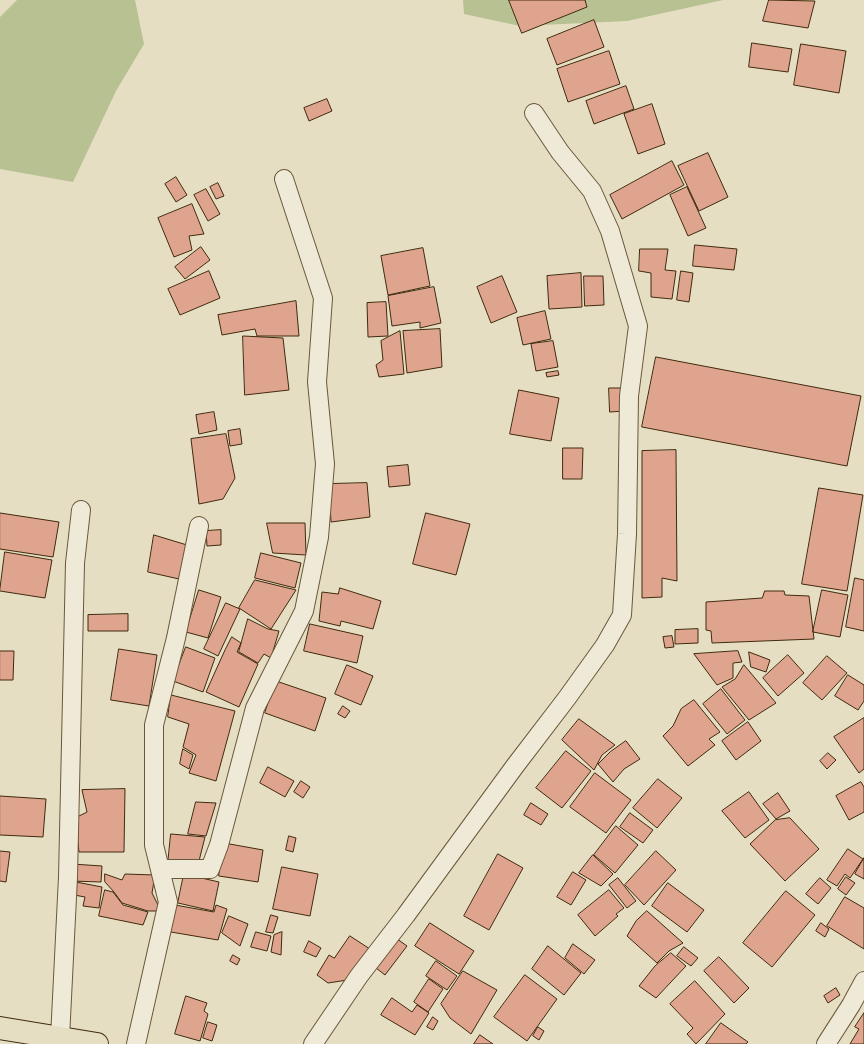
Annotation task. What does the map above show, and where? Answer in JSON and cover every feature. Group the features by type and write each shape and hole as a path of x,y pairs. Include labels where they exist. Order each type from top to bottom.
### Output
{"highway":[{"path":"0,1028 97,1044"}],"street":[{"path":"313,1044 359,976 567,698 605,645 622,615 627,534 629,396 638,326 610,231 595,197 592,191 560,152 534,112"},
{"path":"160,869 210,868 219,845 255,708 304,611 319,537 325,464 317,382 323,298 284,179"},
{"path":"60,1038 68,877 75,563 81,510"},
{"path":"136,1044 168,902 154,845 154,725 176,638 199,526"},
{"path":"826,1044 864,981"}],"green space":[{"path":"17,0 135,0 144,44 116,91 73,182 0,169 0,17"},
{"path":"463,0 723,0 627,21 520,26 464,14"}],"building":[{"path":"509,0 585,0 587,7 522,33"},
{"path":"769,0 815,1 808,28 763,21"},
{"path":"594,20 604,47 557,65 547,39"},
{"path":"752,43 792,49 788,72 749,67"},
{"path":"801,44 846,51 839,93 794,85"},
{"path":"609,51 620,84 568,102 557,69"},
{"path":"626,86 634,109 594,124 586,101"},
{"path":"327,99 332,111 309,121 304,108"},
{"path":"652,104 665,144 638,154 624,114"},
{"path":"708,153 728,197 699,211 678,166"},
{"path":"672,161 684,185 622,219 610,195"},
{"path":"176,177 187,195 176,202 165,184"},
{"path":"218,183 224,196 216,199 210,187"},
{"path":"687,187 706,228 688,236 670,195"},
{"path":"206,189 220,214 208,221 194,195"},
{"path":"192,204 204,234 189,236 192,250 174,257 158,218"},
{"path":"695,245 737,249 734,270 693,266"},
{"path":"201,247 210,260 185,279 175,267"},
{"path":"423,248 430,286 388,295 381,256"},
{"path":"640,249 668,249 665,270 676,271 672,299 651,297 651,273 639,271"},
{"path":"209,271 220,298 180,315 168,289"},
{"path":"681,271 693,273 689,302 677,300"},
{"path":"581,273 582,307 549,309 547,276"},
{"path":"502,276 517,312 491,323 477,287"},
{"path":"584,276 603,276 604,305 585,306"},
{"path":"434,287 441,323 420,328 420,322 392,326 388,296"},
{"path":"296,301 299,336 257,336 255,329 222,335 218,315"},
{"path":"386,302 388,336 368,337 367,303"},
{"path":"545,311 551,339 523,345 517,318"},
{"path":"440,329 442,367 407,373 403,331"},
{"path":"400,331 404,374 379,377 376,365 383,360 381,341"},
{"path":"243,336 283,338 289,390 245,395"},
{"path":"553,341 558,367 536,371 531,344"},
{"path":"656,357 861,396 847,466 642,427"},
{"path":"558,371 559,375 547,377 546,373"},
{"path":"609,388 623,388 625,411 610,412"},
{"path":"519,390 559,398 551,441 510,434"},
{"path":"214,412 217,430 199,434 196,415"},
{"path":"240,429 242,444 230,446 228,431"},
{"path":"226,434 235,478 223,499 199,504 191,439"},
{"path":"563,448 583,448 582,479 563,479"},
{"path":"676,450 677,581 662,578 662,597 642,598 642,451"},
{"path":"408,465 410,485 389,487 387,467"},
{"path":"367,483 370,517 331,522 329,484"},
{"path":"819,488 863,495 847,591 802,584"},
{"path":"0,513 59,522 53,557 0,549"},
{"path":"426,513 470,524 456,575 413,564"},
{"path":"267,523 305,523 306,555 273,553"},
{"path":"221,530 221,545 207,546 206,531"},
{"path":"154,535 187,545 179,579 148,572"},
{"path":"5,552 52,560 45,598 0,591"},
{"path":"261,553 301,563 295,588 255,578"},
{"path":"855,578 864,580 864,631 846,627"},
{"path":"255,580 296,590 271,629 239,608"},
{"path":"340,588 381,601 373,629 341,621 340,626 319,621 322,592 338,594"},
{"path":"199,590 221,597 208,638 186,632"},
{"path":"822,590 848,595 840,637 813,632"},
{"path":"765,591 784,591 785,595 809,596 814,639 712,643 711,631 706,630 706,602 762,598"},
{"path":"226,603 240,609 218,656 204,649"},
{"path":"128,614 128,631 88,631 88,615"},
{"path":"248,619 268,629 279,631 271,658 264,654 258,663 239,652"},
{"path":"310,624 363,636 357,663 304,651"},
{"path":"698,629 698,643 675,644 675,630"},
{"path":"672,636 674,647 665,648 663,637"},
{"path":"232,637 241,643 237,652 258,664 239,707 206,692"},
{"path":"186,647 215,658 203,692 173,681"},
{"path":"119,649 157,655 149,706 111,700"},
{"path":"0,651 14,651 13,680 0,680"},
{"path":"738,651 742,662 733,663 733,678 717,685 694,654"},
{"path":"749,652 770,660 766,672 751,667"},
{"path":"788,655 804,673 778,696 763,678"},
{"path":"827,656 847,673 822,700 803,683"},
{"path":"347,665 373,676 361,705 335,694"},
{"path":"744,665 776,703 749,720 722,687 735,679"},
{"path":"848,675 864,685 864,701 858,710 835,696"},
{"path":"276,681 326,698 315,731 265,713"},
{"path":"721,689 745,720 727,734 703,704"},
{"path":"171,695 235,711 216,781 189,773 196,755 183,747 189,724 168,717"},
{"path":"694,700 720,732 709,739 715,745 688,766 663,736 673,726 681,709"},
{"path":"343,706 350,711 345,718 338,714"},
{"path":"864,718 864,769 859,773 834,737"},
{"path":"579,719 615,745 602,755 594,770 562,740"},
{"path":"748,722 761,741 736,760 722,741"},
{"path":"626,741 640,759 624,769 613,782 598,764 610,752"},
{"path":"183,749 193,755 189,769 180,764"},
{"path":"566,751 591,771 562,808 536,788"},
{"path":"828,753 836,760 827,769 820,761"},
{"path":"268,767 294,781 285,797 260,783"},
{"path":"595,773 631,800 606,833 570,807"},
{"path":"658,779 682,798 657,828 633,808"},
{"path":"301,781 310,787 303,798 294,792"},
{"path":"861,782 864,787 864,812 849,820 836,796"},
{"path":"125,789 124,852 79,852 75,818 87,812 82,790"},
{"path":"749,792 769,820 745,838 722,811"},
{"path":"778,793 790,811 776,819 763,804"},
{"path":"0,796 46,799 43,837 0,835"},
{"path":"196,802 216,803 206,836 188,834"},
{"path":"531,803 548,814 541,825 524,815"},
{"path":"630,813 653,830 643,843 620,827"},
{"path":"790,818 819,849 785,881 750,844 775,820"},
{"path":"616,826 638,845 615,873 594,855"},
{"path":"171,834 205,837 198,865 168,864"},
{"path":"289,836 296,838 293,852 286,850"},
{"path":"224,843 263,850 258,882 219,876"},
{"path":"848,849 863,859 850,878 845,874 837,886 827,880"},
{"path":"0,851 10,852 6,882 0,881"},
{"path":"656,851 676,870 644,905 625,885"},
{"path":"498,854 523,868 489,930 464,916"},
{"path":"593,855 613,874 601,886 579,873"},
{"path":"864,858 864,879 855,874"},
{"path":"72,864 102,866 101,882 71,881"},
{"path":"282,867 318,874 310,916 273,909"},
{"path":"573,872 586,880 571,905 557,897"},
{"path":"105,874 122,880 125,874 155,875 152,893 161,911 148,911 122,903 105,882"},
{"path":"184,874 219,882 213,911 178,903"},
{"path":"846,877 855,883 846,895 838,889"},
{"path":"618,878 636,901 627,908 609,885"},
{"path":"820,878 831,888 818,904 806,894"},
{"path":"76,882 102,887 99,908 83,906 85,897 74,895"},
{"path":"668,883 704,910 687,932 652,906"},
{"path":"105,890 113,892 123,905 148,912 143,925 99,916"},
{"path":"609,890 624,908 616,914 618,916 595,936 578,915"},
{"path":"786,891 815,915 772,967 743,943"},
{"path":"845,897 864,908 864,949 827,926"},
{"path":"175,905 214,912 216,905 227,909 218,940 165,931"},
{"path":"647,911 683,943 669,951 657,963 627,936 636,921"},
{"path":"271,915 278,917 273,933 266,932"},
{"path":"229,916 248,924 240,946 222,933"},
{"path":"430,923 474,951 459,974 415,946"},
{"path":"821,923 829,929 825,937 816,931"},
{"path":"256,932 271,936 267,951 251,947"},
{"path":"282,932 281,955 271,952 274,935"},
{"path":"350,936 373,951 354,979 328,983 317,975 329,955 334,958"},
{"path":"393,936 407,946 385,975 371,964"},
{"path":"309,941 321,948 316,957 304,952"},
{"path":"573,944 595,960 584,974 565,958"},
{"path":"548,946 581,973 564,995 532,969"},
{"path":"684,947 698,958 691,966 677,956"},
{"path":"671,953 686,966 656,998 639,986 655,966"},
{"path":"233,955 240,959 237,965 230,961"},
{"path":"719,957 749,988 734,1003 704,971"},
{"path":"436,961 457,976 447,990 426,976"},
{"path":"463,971 497,990 471,1034 450,1018 441,1004"},
{"path":"525,975 557,999 527,1041 494,1017"},
{"path":"429,979 443,989 428,1012 414,1002"},
{"path":"695,981 725,1014 696,1044 687,1034 693,1028 670,1004"},
{"path":"836,988 840,995 828,1003 824,996"},
{"path":"186,996 207,1003 204,1011 208,1014 200,1041 175,1034"},
{"path":"392,998 412,1012 417,1005 429,1013 415,1035 381,1015"},
{"path":"864,1013 864,1044 850,1044 859,1029 855,1027"},
{"path":"433,1017 438,1021 433,1030 427,1027"},
{"path":"208,1022 217,1025 212,1041 203,1038"},
{"path":"721,1023 748,1042 746,1044 706,1044"},
{"path":"538,1027 544,1031 539,1040 533,1036"},
{"path":"480,1035 493,1044 474,1044"}]}
